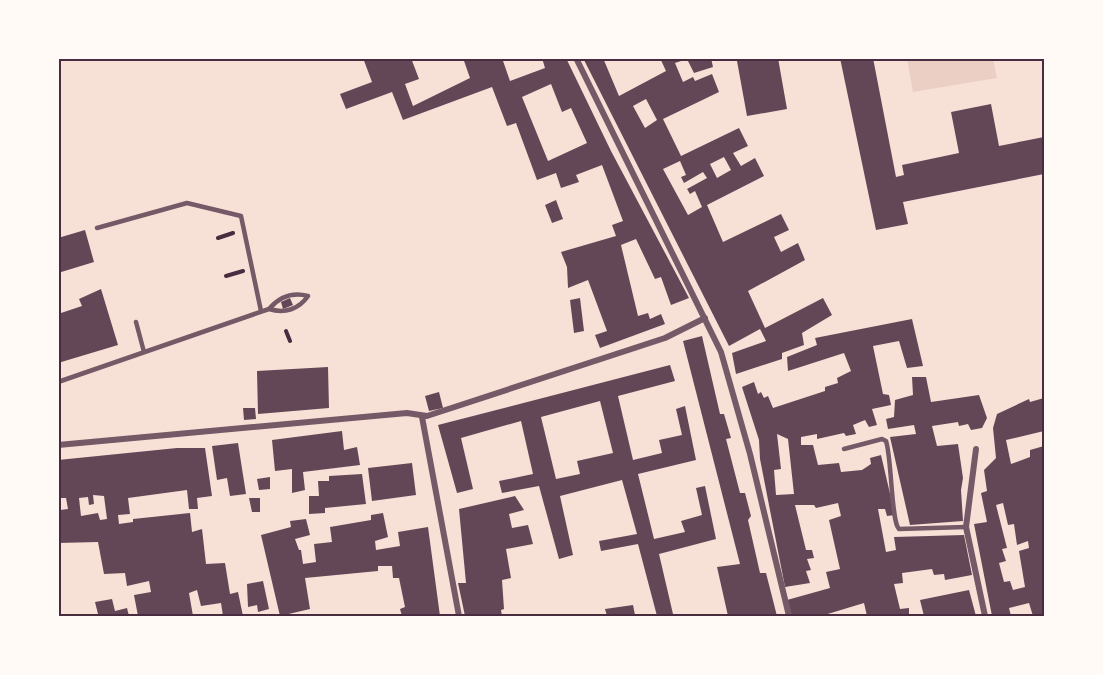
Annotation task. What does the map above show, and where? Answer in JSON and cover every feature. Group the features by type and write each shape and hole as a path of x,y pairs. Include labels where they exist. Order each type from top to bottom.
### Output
{"street":[{"path":"576,58 705,318 724,364 750,454 789,616"},
{"path":"58,445 407,413 422,417 665,338 705,318"},
{"path":"422,417 459,616"},
{"path":"976,449 966,527 985,616"}],"lane":[{"path":"97,228 187,203 241,216 261,311"},
{"path":"58,382 261,311 269,309 279,312 298,307 308,296 298,293 287,296 277,300 269,309"},
{"path":"136,322 144,352"},
{"path":"844,449 882,439 886,441 892,468 894,521 898,528 906,530 966,527"}],"path":[{"path":"218,238 239,231"},
{"path":"226,276 248,270"},
{"path":"286,331 290,341"}],"shaded area":[{"path":"907,59 993,59 997,78 913,92"}],"building":[{"path":"363,58 411,58 419,79 405,84 413,106 470,78 463,58 502,58 510,81 545,68 542,58 566,58 611,151 689,298 671,305 661,277 655,279 636,239 621,245 638,316 648,313 650,319 661,314 665,324 600,348 595,335 607,331 588,280 568,288 567,267 561,252 616,236 612,225 623,221 602,165 576,175 579,182 561,188 556,173 537,180 516,123 507,126 492,87 403,120 392,92 346,109 340,94 372,82","holes":["551,84 562,112 571,108 587,143 548,161 522,97"]},
{"path":"583,58 603,58 619,96 666,71 660,58 711,58 713,67 694,73 687,59 675,63 683,82 693,77 695,81 712,74 719,92 663,119 681,156 739,128 748,146 733,153 741,166 755,158 764,176 707,205 723,242 781,214 789,230 774,237 781,252 798,243 805,260 748,291 765,328 823,298 832,315 802,333 804,345 782,353 782,359 736,374 732,353 766,341 760,329 729,346","holes":["646,99 657,120 645,128 633,106","724,157 731,170 717,178 710,164","680,161 686,175 681,177 684,183 703,172 707,178 687,189 690,194 695,191 702,207 688,215 663,169"]},
{"path":"751,58 778,58 787,109 747,116 737,61"},
{"path":"840,58 873,58 896,177 904,175 902,165 959,153 951,112 991,104 999,146 1044,137 1044,174 903,202 908,224 876,230"},
{"path":"556,200 563,219 552,223 545,205"},
{"path":"85,230 94,262 58,273 58,238"},
{"path":"101,289 118,345 58,363 58,314 82,306 79,299"},
{"path":"290,298 293,305 283,309 281,302"},
{"path":"580,298 584,331 574,333 570,300"},
{"path":"912,319 923,366 907,368 899,341 873,346 883,394 889,395 891,405 872,409 877,425 869,427 865,420 853,425 856,434 846,436 844,433 817,439 817,434 801,437 801,445 813,445 818,465 839,463 841,472 862,470 871,464 870,458 881,455 895,515 887,516 885,509 878,509 886,552 896,550 894,537 964,535 972,575 945,580 944,574 934,575 932,569 902,573 903,583 894,584 900,609 909,608 909,616 867,616 864,603 821,616 792,616 787,600 830,588 826,572 840,569 829,520 841,516 838,503 816,508 814,505 795,505 806,550 812,550 814,558 807,559 811,570 806,571 810,583 785,587 760,459 759,440 742,387 754,382 758,394 761,392 764,398 768,396 773,408 825,391 825,387 838,383 837,378 851,371 844,353 788,371 787,357 817,345 815,338","holes":["777,434 788,439 794,494 776,495 774,470 781,469"]},
{"path":"702,336 720,414 724,414 731,438 726,439 740,493 745,493 751,516 748,520 760,573 766,573 777,616 728,616 717,567 740,564 683,341"},
{"path":"670,365 675,381 618,396 633,460 662,453 659,440 682,435 676,409 685,406 696,460 638,474 654,539 685,532 681,521 702,515 696,488 705,486 716,539 659,554 673,614 657,616 638,544 601,551 599,541 637,534 622,480 560,496 573,555 559,559 539,486 502,493 499,481 533,474 521,421 461,438 473,489 457,493 438,425","holes":["600,401 613,453 577,461 580,474 556,479 541,417"]},
{"path":"328,367 329,408 258,414 257,371"},
{"path":"912,377 926,377 931,402 979,395 987,418 982,428 971,430 968,424 959,426 958,422 932,426 937,446 958,444 963,478 961,490 963,521 910,525 890,437 916,434 914,425 888,429 886,419 894,417 895,400 913,395"},
{"path":"439,392 443,408 429,411 425,396"},
{"path":"1044,398 1044,431 1006,440 1011,464 1030,457 1030,450 1044,446 1044,616 1033,616 1029,603 1009,608 1011,616 992,616 974,524 987,522 981,493 987,491 984,470 996,458 993,428 997,414 1029,399 1030,402","holes":["1003,503 1008,525 1014,524 1017,545 1028,541 1029,548 1019,551 1025,587 1013,590 1010,581 1004,582 999,563 1006,561 1002,549 1007,548 996,505"]},
{"path":"243,408 255,408 256,419 244,420"},
{"path":"342,431 344,450 357,447 360,465 303,472 305,490 292,493 292,469 275,471 272,440"},
{"path":"238,443 246,494 230,496 227,478 217,480 212,446"},
{"path":"177,448 205,448 212,496 197,498 198,509 189,509 187,490 128,498 130,514 118,515 119,524 133,522 133,519 190,513 192,532 202,529 206,564 225,563 230,594 238,592 243,616 223,616 221,603 201,606 197,590 189,593 193,616 138,616 134,595 151,592 149,581 127,586 125,573 104,574 98,542 58,543 60,510 68,509 66,498 58,498 58,460","holes":["93,495 104,496 107,519 100,520 98,513 81,516 79,498 88,497 89,505 94,504"]},
{"path":"412,463 416,495 372,501 368,468"},
{"path":"362,474 366,504 325,508 325,513 309,514 309,496 319,496 318,481 329,481 329,476"},
{"path":"270,477 270,489 259,490 257,479"},
{"path":"515,496 524,510 509,514 512,528 528,525 533,544 506,549 511,578 502,580 504,609 501,610 502,616 465,616 458,583 466,583 459,509"},
{"path":"249,498 260,498 260,512 252,512"},
{"path":"383,513 388,537 375,541 376,550 400,546 398,532 428,527 440,616 402,616 400,609 405,607 399,578 393,578 392,566 378,566 378,571 305,578 310,609 280,616 261,535 291,527 290,521 306,519 310,535 295,539 301,550 303,564 316,562 314,544 332,542 330,527 371,520 371,515"},
{"path":"263,581 269,609 258,612 257,605 248,607 247,584"},
{"path":"969,590 976,616 924,616 920,600"},
{"path":"112,599 115,611 127,608 129,616 90,616 98,614 95,602"},
{"path":"633,605 635,615 607,616 605,609"}]}
